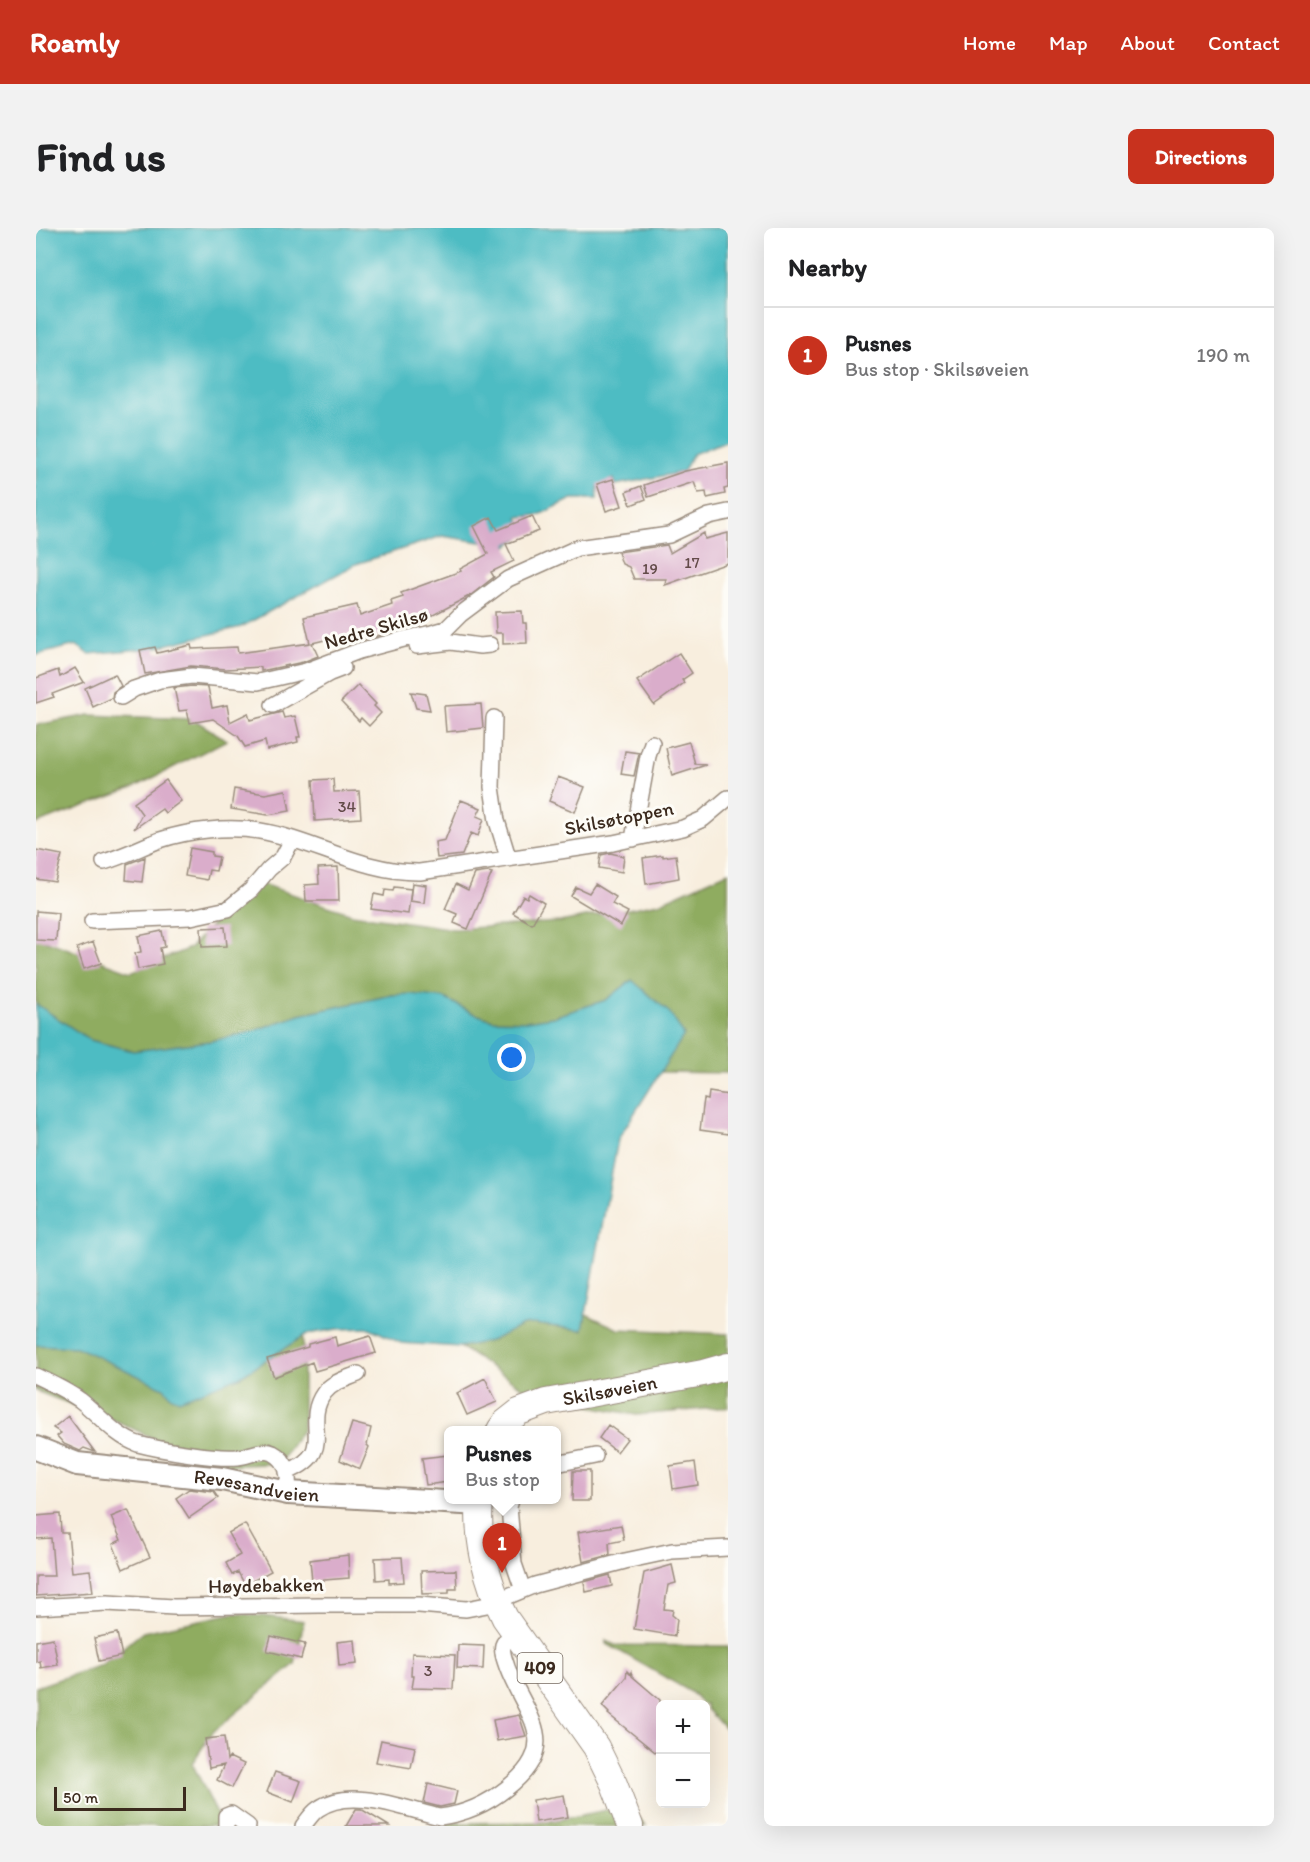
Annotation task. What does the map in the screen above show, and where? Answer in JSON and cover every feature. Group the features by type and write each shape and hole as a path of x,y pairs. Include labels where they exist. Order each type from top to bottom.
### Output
{"main road":[{"name":"Skilsøveien","path":"503,1426 519,1412 546,1402 703,1373 728,1366"},
{"name":"Revesandveien","path":"36,1448 77,1464 444,1498"},
{"name":"409","path":"480,1504 479,1523 486,1565 496,1602 596,1748 614,1784 630,1826"}],"street":[{"name":"Nedre Skilsø","path":"121,697 134,689 160,680 192,676 258,682 306,671 359,651 400,644 446,629 461,614 508,579 577,548 669,535 709,516 728,512"},
{"path":"273,705 330,673 400,644 451,642 490,645"},
{"path":"494,718 492,787 497,821 508,857"},
{"path":"633,838 652,743"},
{"name":"Skilsøtoppen","path":"104,862 161,840 228,829 261,831 375,867 420,872 682,828 703,819 728,798"},
{"path":"92,921 191,917 228,909 251,890 283,857 292,840"},
{"path":"288,1482 314,1455 316,1410 324,1392 335,1383 357,1374"},
{"path":"36,1376 62,1388 117,1432 136,1443 191,1453 226,1456 270,1452 285,1464 288,1482"},
{"path":"561,1463 595,1456"},
{"path":"510,1504 514,1564 523,1590"},
{"path":"496,1602 535,1585 634,1559 672,1551 728,1548"},
{"name":"Høydebakken","path":"36,1606 106,1603 174,1607 420,1605 466,1609 496,1602"},
{"path":"303,1826 317,1809 332,1801 345,1798 359,1798 440,1817 454,1815 493,1799 515,1782 527,1770 537,1737 532,1717 509,1673 503,1656 502,1647 505,1640 515,1632"},
{"path":"225,1826 226,1816 231,1814 248,1826"}],"green space":[{"path":"89,715 193,719 227,740 133,788 36,824 36,725"},
{"path":"728,872 728,1073 660,1072 684,1034 632,980 606,1000 553,1017 526,1021 493,1020 475,1014 444,998 392,995 300,1015 244,1034 211,1041 133,1051 90,1040 36,1004 36,937 131,972 190,948 253,881 352,914 454,929 560,922 659,903"},
{"path":"586,1314 618,1329 728,1334 728,1407 636,1415 534,1395 460,1347 490,1341 523,1325 533,1324 582,1330"},
{"path":"303,1336 303,1429 279,1463 213,1467 119,1422 36,1391 36,1345 77,1347 164,1388 172,1397 239,1377"},
{"path":"234,1613 304,1621 295,1664 213,1732 192,1763 223,1826 36,1826 36,1687 101,1665 143,1632"},
{"path":"606,1641 615,1645 728,1646 728,1732 710,1712 710,1700 698,1700 691,1692 607,1644"},
{"path":"606,1785 646,1826 439,1826 442,1823 548,1822 616,1808"}],"water":[{"path":"36,228 728,228 728,440 693,454 683,472 616,485 614,479 598,485 597,499 572,499 539,515 518,517 524,535 507,546 442,536 356,564 241,627 153,648 89,654 76,645 36,655"},
{"path":"632,980 670,1013 684,1035 618,1139 583,1330 533,1324 523,1325 490,1341 460,1347 401,1343 370,1328 338,1329 307,1334 239,1377 179,1400 172,1397 164,1388 77,1347 36,1345 36,1004 90,1040 133,1051 211,1041 244,1034 300,1015 392,995 411,994 444,998 475,1014 493,1020 526,1021 553,1017 606,1000"}],"building":[{"path":"728,463 728,488 724,489 725,494 707,498 706,492 698,493 694,482 648,497 644,485 685,471"},
{"path":"613,479 622,506 606,511 597,484"},
{"path":"641,486 646,499 631,505 626,492"},
{"path":"532,516 539,531 506,544 514,561 491,572 494,577 471,595 418,623 416,618 389,628 391,632 366,639 363,631 312,643 318,656 303,662 261,671 261,667 226,669 191,666 145,674 140,650 155,647 157,653 191,645 192,649 237,647 238,653 310,643 304,617 357,605 360,616 392,605 391,601 403,597 401,593 461,571 460,569 488,554 474,526 491,517 498,530"},
{"path":"704,533 705,539 728,533 728,563 665,585 666,579 634,579 629,567 622,564 618,552 667,545 670,553"},
{"path":"522,611 523,623 526,623 527,643 503,644 503,633 496,633 495,612"},
{"path":"679,653 692,673 682,680 684,683 654,705 637,681"},
{"path":"75,668 84,682 52,694 54,697 36,703 36,678 58,670 60,677"},
{"path":"115,674 121,686 113,692 112,698 93,707 85,688"},
{"path":"358,685 376,704 374,706 381,713 369,726 361,718 359,721 341,702"},
{"path":"208,687 212,708 227,705 230,722 248,713 250,720 282,712 284,718 295,716 300,737 297,737 298,742 267,750 265,741 245,747 238,736 213,719 190,723 187,710 179,711 174,688"},
{"path":"411,692 426,694 430,710 416,708"},
{"path":"481,704 483,728 446,732 444,706"},
{"path":"689,742 695,764 706,765 672,776 666,748"},
{"path":"625,751 639,753 634,776 621,774"},
{"path":"558,777 585,787 575,812 549,801"},
{"path":"333,779 334,792 359,791 361,818 315,821 313,780"},
{"path":"166,780 181,801 165,813 162,809 134,829 142,814 134,803"},
{"path":"234,789 265,794 286,790 290,811 268,815 231,809"},
{"path":"461,800 481,808 477,816 484,819 478,836 471,833 462,855 437,858 435,842 445,840"},
{"path":"190,848 212,852 212,856 219,857 216,871 209,870 207,880 185,876"},
{"path":"36,850 62,855 55,882 36,879"},
{"path":"610,853 624,856 622,872 599,868 601,855"},
{"path":"663,855 663,857 676,855 679,878 646,884 643,858"},
{"path":"145,857 142,882 126,880 127,864"},
{"path":"338,867 339,901 306,901 305,885 319,884 318,868"},
{"path":"492,873 468,929 454,923 457,914 445,909 456,884 468,890 475,874"},
{"path":"412,883 426,885 424,903 410,901"},
{"path":"595,884 616,897 612,904 628,912 621,926 571,896 576,887 589,893"},
{"path":"394,887 411,889 408,914 371,909 374,894 384,896 385,890 393,891"},
{"path":"529,894 544,903 532,924 513,913 523,896 527,898"},
{"path":"36,911 58,913 56,941 36,940"},
{"path":"225,927 227,946 202,947 201,928"},
{"path":"162,931 165,947 160,948 163,964 138,969 135,953 141,952 138,936"},
{"path":"93,942 101,963 84,969 77,948"},
{"path":"709,1092 728,1095 728,1134 700,1130 704,1099 708,1100"},
{"path":"370,1336 376,1353 315,1371 312,1362 274,1377 267,1359 335,1337 337,1346"},
{"path":"485,1378 497,1402 467,1415 457,1393"},
{"path":"68,1416 95,1452 84,1448 80,1451 64,1444 57,1436 61,1433 53,1428"},
{"path":"352,1423 371,1428 367,1445 369,1447 360,1469 340,1460"},
{"path":"608,1425 627,1439 617,1452 599,1438"},
{"path":"444,1455 444,1483 426,1485 422,1458"},
{"path":"695,1462 698,1485 673,1489 670,1466"},
{"path":"573,1471 590,1471 590,1501 572,1501"},
{"path":"189,1489 214,1492 218,1498 189,1518 176,1498"},
{"path":"128,1510 150,1557 123,1569 113,1544 121,1540 111,1517"},
{"path":"60,1514 61,1533 68,1533 72,1572 90,1570 93,1592 36,1596 36,1576 54,1576 51,1538 36,1539 36,1516"},
{"path":"245,1524 271,1571 245,1585 238,1572 232,1575 226,1563 240,1555 228,1533"},
{"path":"621,1525 624,1540 609,1543 610,1555 583,1562 578,1532"},
{"path":"348,1555 349,1578 312,1581 310,1560"},
{"path":"402,1557 404,1582 389,1583 389,1579 376,1580 375,1558"},
{"path":"672,1565 676,1583 668,1585 664,1609 673,1610 672,1615 677,1619 675,1636 634,1629 644,1573"},
{"path":"456,1570 457,1589 449,1589 449,1593 422,1594 421,1571"},
{"path":"610,1575 612,1586 586,1592 584,1582"},
{"path":"117,1633 122,1656 99,1661 94,1638"},
{"path":"271,1636 305,1644 301,1659 267,1651"},
{"path":"53,1638 58,1665 41,1668 40,1661 36,1662 36,1641"},
{"path":"355,1640 357,1664 339,1666 337,1642"},
{"path":"458,1645 484,1646 483,1669 457,1668"},
{"path":"412,1653 455,1655 453,1689 412,1688 414,1676 411,1676"},
{"path":"627,1671 630,1674 631,1672 632,1676 660,1700 656,1700 656,1753 608,1714 602,1706 626,1678"},
{"path":"519,1715 526,1736 497,1741 493,1720"},
{"path":"224,1737 227,1760 229,1757 244,1764 232,1788 217,1780 224,1765 209,1768 205,1739"},
{"path":"381,1740 415,1747 411,1768 376,1762"},
{"path":"275,1772 301,1781 293,1802 267,1792"},
{"path":"428,1784 457,1791 454,1804 440,1807 424,1803"},
{"path":"564,1795 568,1817 536,1822 533,1800"},
{"path":"356,1809 361,1809 389,1826 346,1826"}],"place":[{"name":"Pusnes","path":"502,1573"}]}
